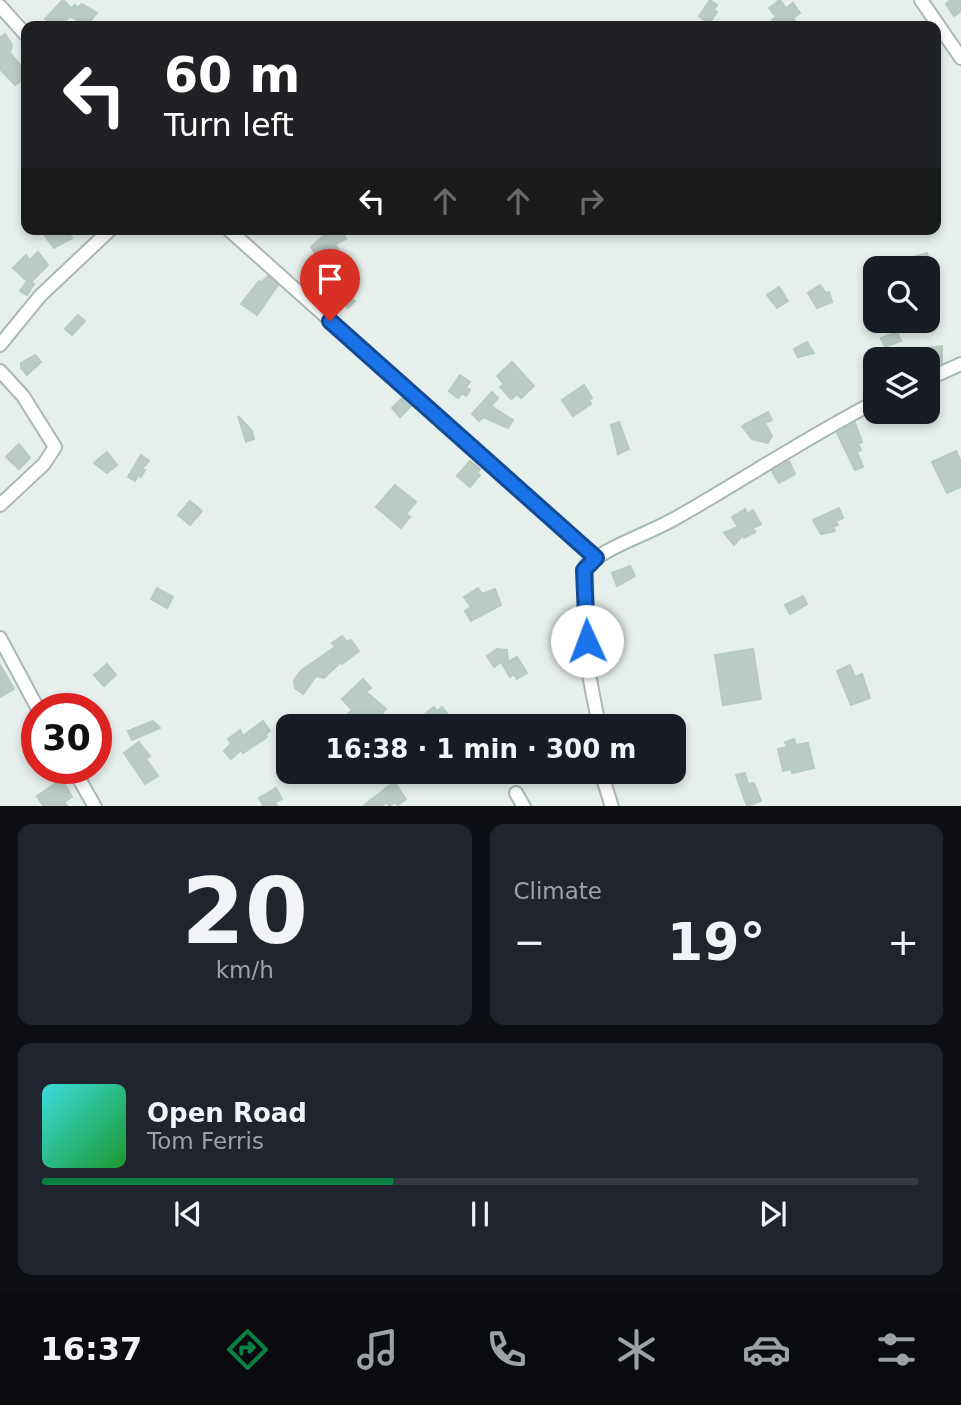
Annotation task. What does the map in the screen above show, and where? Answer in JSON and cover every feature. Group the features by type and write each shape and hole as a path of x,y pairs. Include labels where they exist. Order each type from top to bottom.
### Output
{"street":[{"path":"921,0 935,21"},
{"path":"0,6 21,30"},
{"path":"941,29 961,58"},
{"path":"0,345 40,296 105,235"},
{"path":"235,235 596,558"},
{"path":"940,374 961,364"},
{"path":"0,371 23,396 55,447 44,464 0,505"},
{"path":"596,714 587,664 584,570 596,558 653,531 825,428 863,408"},
{"path":"0,638 29,693"},
{"path":"82,784 93,806"},
{"path":"605,784 612,806"},
{"path":"516,793 523,806"}],"building":[{"path":"63,0 71,8 82,4 97,13 90,21 78,21 70,16 65,21 45,19"},
{"path":"710,0 717,5 714,10 717,12 711,21 705,21 699,16"},
{"path":"780,0 786,8 793,3 800,13 793,18 795,21 773,21 776,17 769,8"},
{"path":"951,0 961,0 961,11 954,16 946,4"},
{"path":"5,34 12,45 10,53 21,66 21,81 15,85 0,69 0,38"},
{"path":"44,235 70,235 72,238 54,248"},
{"path":"324,235 344,235 346,239 335,244 339,250 333,255 354,267 348,276 326,266 324,268 311,247"},
{"path":"38,252 48,265 31,282 34,284 27,295 20,291 27,281 13,268 26,255 30,260"},
{"path":"268,276 278,285 257,315 241,304 259,281 261,283"},
{"path":"820,285 826,293 829,292 832,302 817,308 808,293"},
{"path":"779,287 788,301 777,308 767,295"},
{"path":"343,291 355,301 348,308 336,300"},
{"path":"78,315 85,321 72,335 65,329"},
{"path":"897,333 901,341 885,347 881,338"},
{"path":"807,342 814,353 798,357 794,349"},
{"path":"942,346 942,363 940,347 934,347"},
{"path":"35,355 41,362 27,375 21,368 21,363"},
{"path":"512,362 534,386 521,398 517,394 511,399 500,387 504,384 497,376"},
{"path":"460,375 470,382 466,387 470,390 466,396 462,393 458,398 449,391"},
{"path":"584,385 592,398 589,400 591,404 573,416 562,400"},
{"path":"492,392 498,398 491,406 513,420 508,428 483,417 479,421 472,414"},
{"path":"403,397 412,405 400,417 392,408"},
{"path":"768,412 772,420 765,423 772,436 768,443 752,439 742,426"},
{"path":"238,416 252,431 254,439 246,442"},
{"path":"619,422 629,449 618,454 611,425"},
{"path":"855,423 862,442 858,444 861,450 857,452 863,467 855,470 837,433"},
{"path":"19,444 30,458 19,469 6,457"},
{"path":"956,451 961,462 961,487 947,493 932,462"},
{"path":"107,452 117,465 107,473 94,463"},
{"path":"141,455 149,461 142,469 145,470 141,477 138,475 135,481 128,477"},
{"path":"470,461 480,469 477,473 480,475 470,487 457,476"},
{"path":"789,461 795,474 779,483 772,471"},
{"path":"395,485 416,502 406,514 410,517 401,528 376,507"},
{"path":"190,501 202,511 190,525 178,515"},
{"path":"839,508 843,518 836,521 838,525 833,527 835,531 821,534 813,520"},
{"path":"745,509 747,514 753,510 761,524 753,528 755,532 744,538 743,535 734,545 724,533 738,527 732,517"},
{"path":"630,566 635,576 617,586 612,573"},
{"path":"157,588 173,597 167,608 151,599"},
{"path":"478,588 482,594 495,589 501,605 471,621 465,611 471,607 464,597"},
{"path":"803,596 807,604 790,614 785,605"},
{"path":"342,636 347,642 351,640 359,651 342,664 341,662 324,678 316,676 303,694 295,688 294,680 302,670 335,647 332,643"},
{"path":"497,649 507,650 508,662 517,657 527,673 517,679 514,674 510,677 501,662 494,667 487,656"},
{"path":"753,649 761,699 723,705 715,655"},
{"path":"107,664 116,675 104,686 94,675"},
{"path":"0,665 14,689 0,697"},
{"path":"850,665 855,677 862,674 870,698 851,705 837,671"},
{"path":"363,679 371,688 366,692 386,709 382,714 348,714 352,710 342,699"},
{"path":"434,707 437,711 442,707 448,714 425,714"},
{"path":"153,721 160,728 132,740 128,731"},
{"path":"263,721 270,731 265,735 267,737 243,753 241,750 231,759 224,751 231,744 228,739 240,730 243,736"},
{"path":"794,739 796,745 808,743 814,768 792,773 791,769 783,771 778,749 787,747 785,742"},
{"path":"139,742 150,756 146,759 158,776 145,784 124,753"},
{"path":"745,773 748,784 754,783 761,801 747,806 736,775"},
{"path":"55,784 65,784 72,797 64,802 67,806 43,806 37,796"},
{"path":"391,784 395,784 406,799 398,805 395,802 389,806 387,802 381,806 363,806"},
{"path":"276,788 282,799 275,802 277,806 263,806 259,798"}],"route":[{"path":"330,321 596,558 586,565 584,570 587,641"}]}
